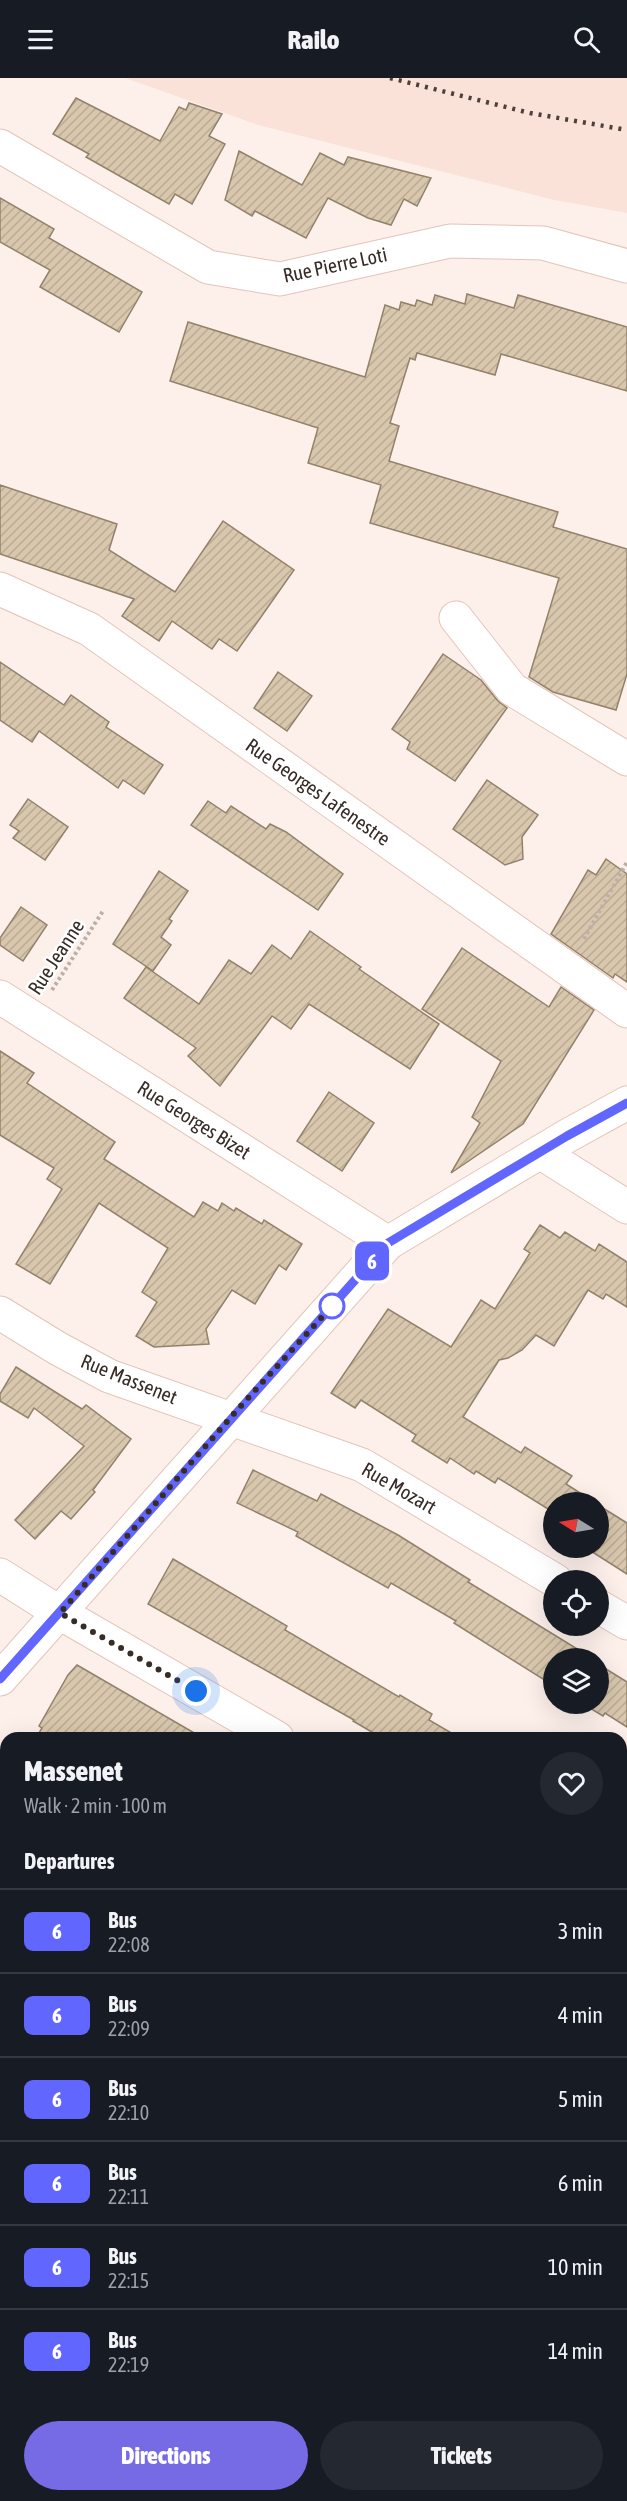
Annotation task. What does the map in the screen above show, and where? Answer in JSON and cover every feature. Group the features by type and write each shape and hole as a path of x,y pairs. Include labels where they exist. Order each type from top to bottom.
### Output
{"street":[{"name":"Rue Pierre Loti","path":"0,146 208,267 280,279 450,241 543,243 627,266"},
{"name":"Rue Georges Lafenestre","path":"0,589 89,629 627,1011"},
{"path":"456,618 512,690 627,759"},
{"name":"Rue Georges Bizet","path":"0,997 388,1243"},
{"path":"0,1679 388,1243 627,1103"},
{"path":"540,1152 627,1207"},
{"name":"Rue Massenet","path":"0,1313 109,1376 231,1417"},
{"name":"Rue Mozart","path":"231,1417 362,1465 543,1573"},
{"path":"0,1575 60,1613 267,1732"},
{"path":"609,1612 627,1623"}],"path":[{"path":"567,969 627,862"},
{"name":"Rue Jeanne","path":"34,1018 103,911"}],"shaded area":[{"path":"125,78 627,78 627,213 554,200 258,125"}],"building":[{"path":"76,98 160,141 179,107 186,110 189,103 222,114 209,136 225,144 192,204 175,194 169,204 86,157 89,154 53,134"},
{"path":"239,151 302,185 320,153 344,165 348,157 431,178 417,206 404,199 391,225 368,218 328,198 306,238 255,211 252,216 225,200"},
{"path":"0,198 54,229 49,238 142,292 119,332 40,287 50,270 0,242"},
{"path":"467,294 514,308 518,295 627,327 627,391 501,354 495,375 417,353 415,360 410,358 390,423 399,426 389,461 558,512 553,527 627,549 627,674 616,710 553,692 529,677 559,578 370,523 381,485 308,463 318,428 170,381 188,322 365,377 385,305 399,310 401,302 415,306 417,300 432,305 435,295 465,304"},
{"path":"0,485 117,524 109,550 175,592 223,521 294,570 237,651 219,639 212,649 172,621 159,641 122,616 134,599 0,554"},
{"path":"443,654 481,680 498,701 507,708 455,781 407,749 410,742 392,729"},
{"path":"0,662 64,705 71,695 109,722 106,727 163,765 144,794 123,780 118,788 39,731 32,742 0,720"},
{"path":"278,672 312,696 287,731 254,708"},
{"path":"487,780 538,815 522,837 523,859 505,865 453,829"},
{"path":"28,799 68,827 45,860 13,838 19,831 10,825"},
{"path":"208,801 226,813 231,806 266,829 270,824 286,832 343,874 318,910 191,825"},
{"path":"606,859 627,874 627,982 615,974 613,978 551,934 588,870 596,875"},
{"path":"159,871 188,891 169,919 172,921 161,937 171,945 153,971 113,944"},
{"path":"21,907 47,925 23,961 0,945 0,938"},
{"path":"310,931 361,967 359,969 439,1024 410,1069 309,1004 291,1029 272,1016 220,1086 188,1056 196,1048 124,998 146,967 199,1004 229,960 251,974 272,945 291,959"},
{"path":"462,948 549,1007 561,987 594,1010 523,1124 451,1173 480,1123 472,1117 501,1061 422,1009"},
{"path":"0,1051 34,1073 27,1083 115,1142 104,1159 194,1217 203,1202 218,1211 222,1203 234,1211 236,1208 262,1224 264,1220 302,1244 286,1270 279,1265 255,1304 232,1290 206,1329 209,1344 154,1347 136,1336 157,1302 142,1292 168,1248 99,1203 50,1284 16,1264 62,1189 47,1179 54,1168 0,1135"},
{"path":"329,1092 374,1123 342,1171 297,1141"},
{"path":"540,1225 560,1238 565,1232 595,1251 599,1244 627,1262 627,1307 606,1294 603,1299 588,1290 554,1346 536,1335 522,1350 499,1360 463,1417 521,1453 525,1447 572,1476 566,1484 579,1492 543,1492 543,1506 498,1478 495,1483 476,1471 474,1474 450,1458 447,1463 412,1441 416,1435 361,1400 355,1408 331,1393 388,1309 451,1347 481,1300 495,1309 530,1253 524,1249"},
{"path":"16,1367 82,1409 86,1405 131,1439 93,1490 95,1492 71,1519 61,1511 35,1539 15,1520 84,1446 34,1408 28,1418 0,1401 0,1394"},
{"path":"253,1470 317,1501 321,1494 398,1535 470,1580 468,1582 543,1628 543,1636 556,1636 576,1648 543,1648 543,1679 454,1623 456,1621 391,1583 388,1588 296,1536 298,1532 237,1503"},
{"path":"609,1512 627,1523 627,1574 602,1558 609,1558"},
{"path":"173,1559 287,1626 285,1630 432,1714 429,1720 450,1732 372,1732 148,1604"},
{"path":"77,1665 193,1732 40,1732 42,1728 39,1726 68,1675"},
{"path":"609,1671 627,1682 627,1727 607,1714 609,1714"}],"railway":[{"path":"390,78 530,113 627,130"}],"bus line":[{"name":"6","path":"0,1679 388,1243 567,1136 627,1103"}],"route":[{"path":"196,1691 60,1613 231,1417 332,1306"}]}
